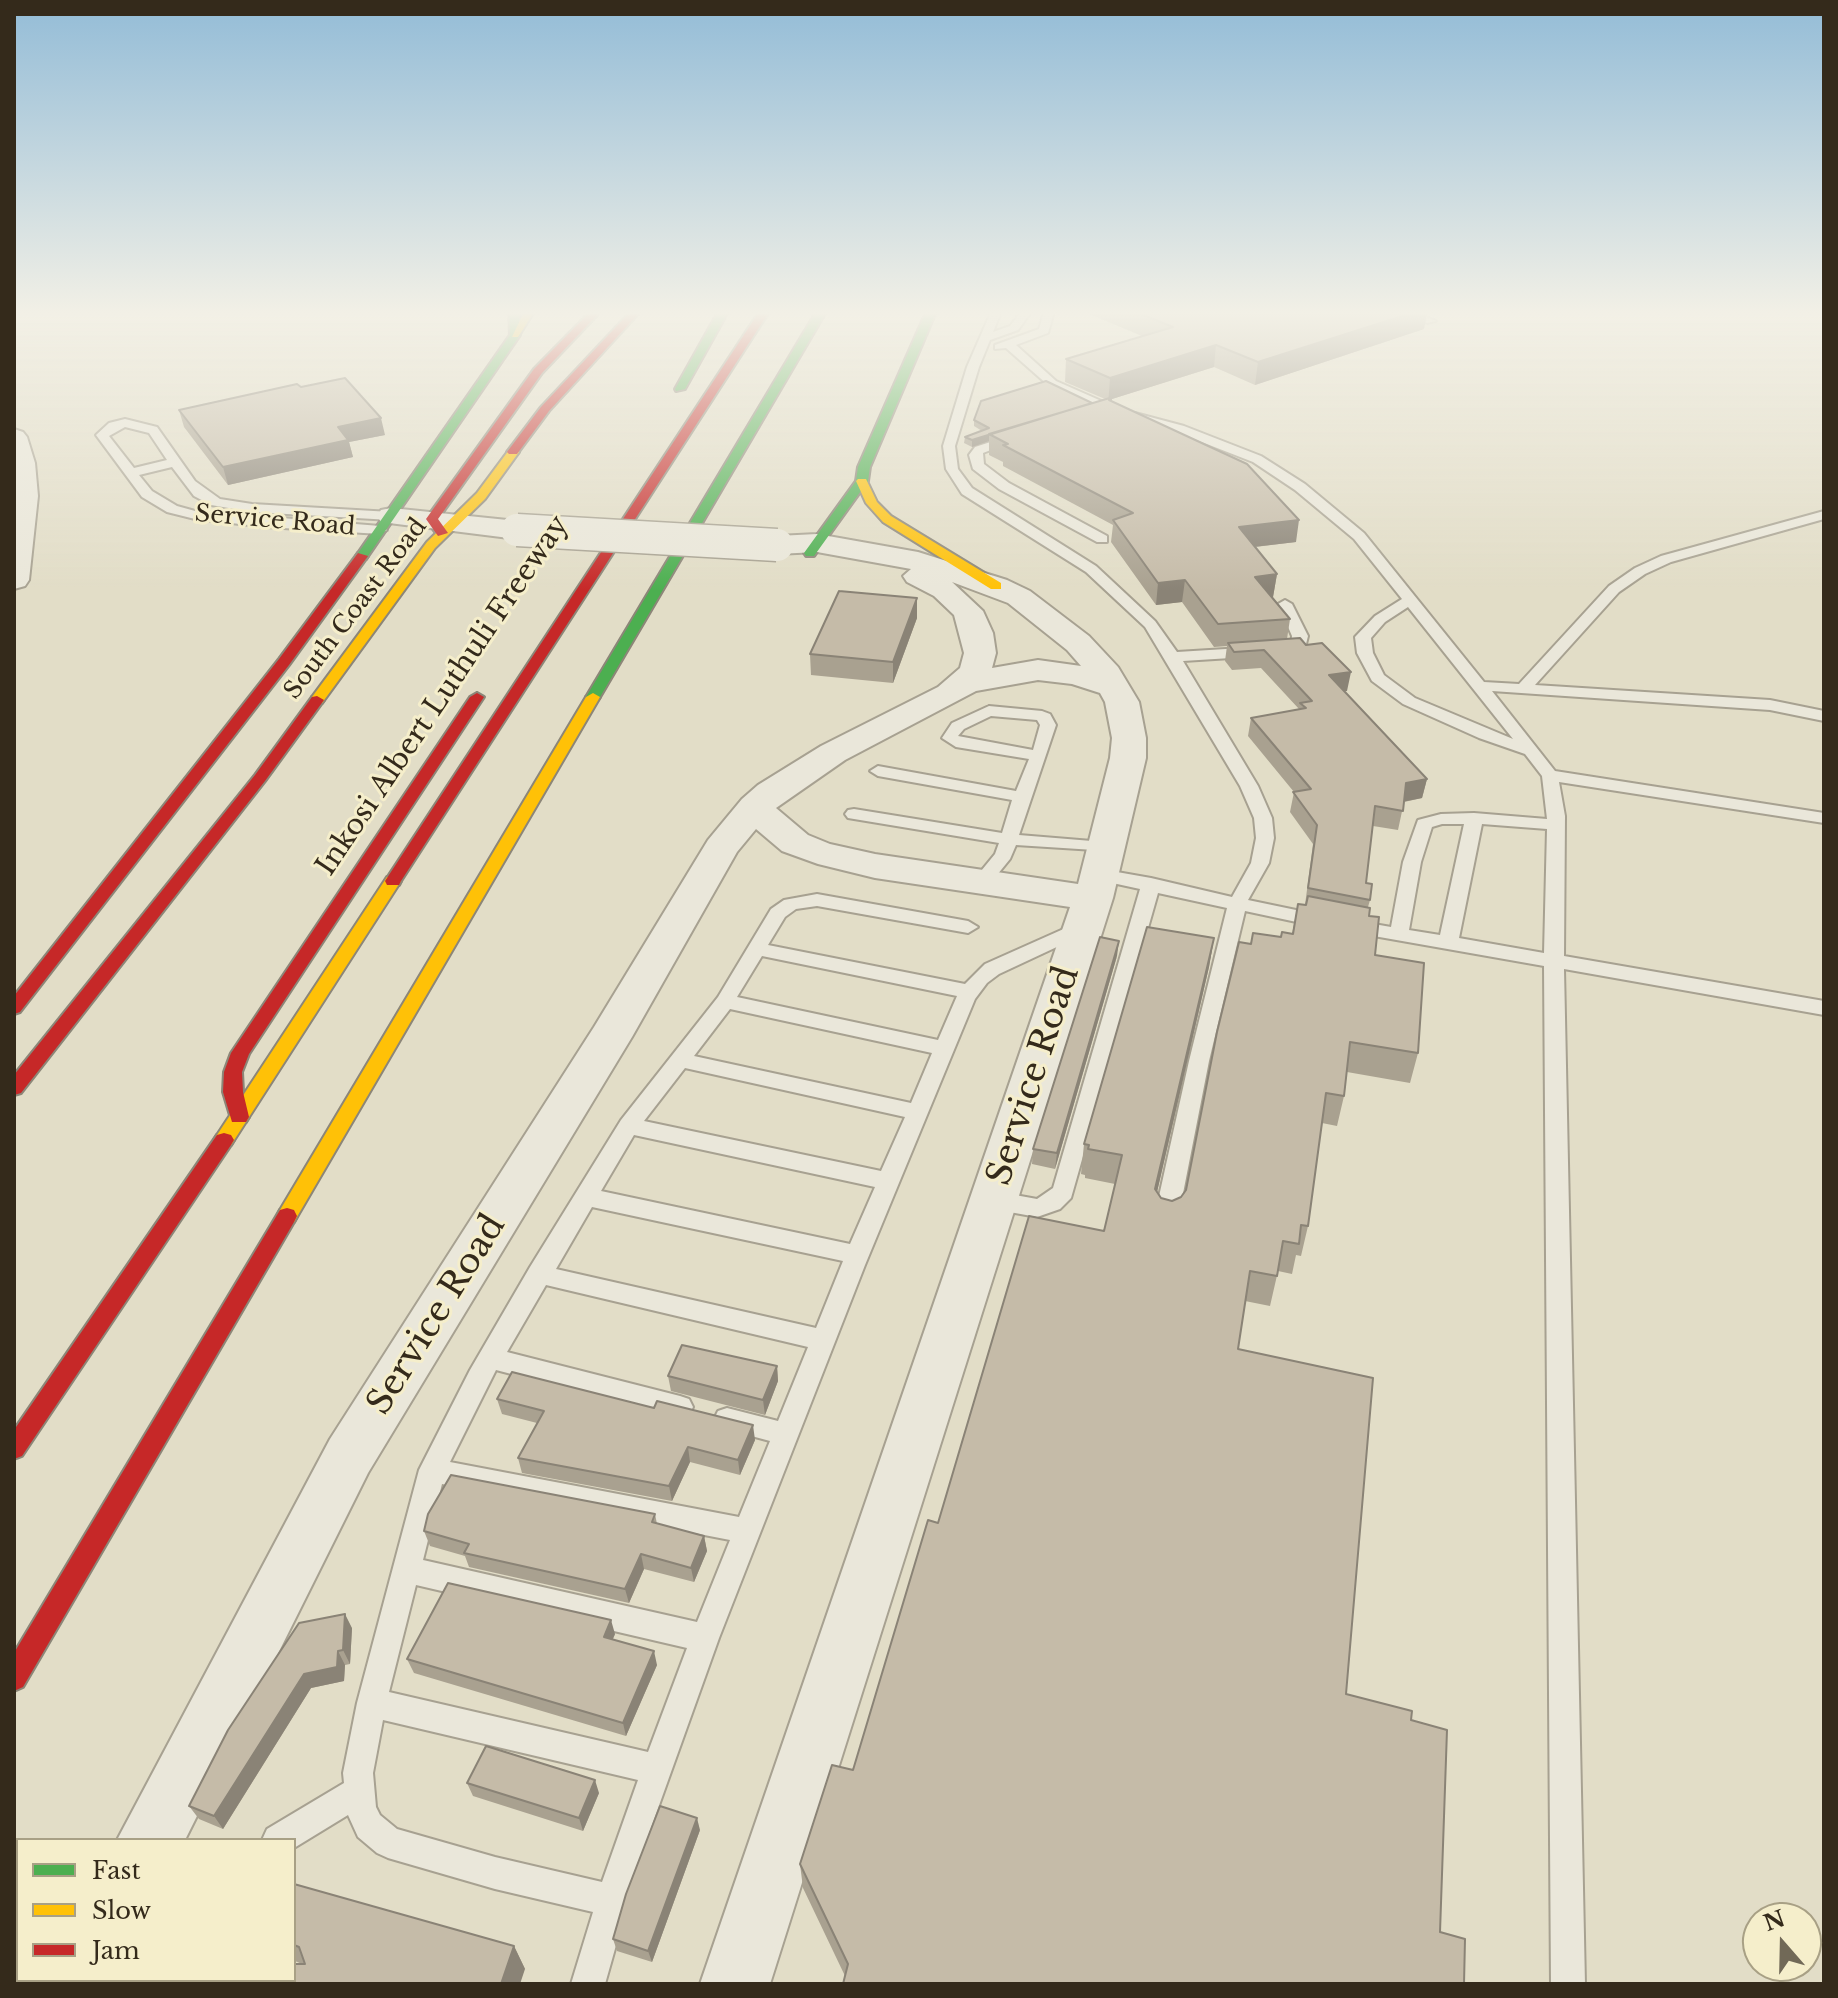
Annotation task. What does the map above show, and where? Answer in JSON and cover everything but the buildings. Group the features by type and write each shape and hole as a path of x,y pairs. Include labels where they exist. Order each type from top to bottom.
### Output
{"main road":[{"name":"South Coast Road","path":"14,1008 284,662 466,405"},
{"path":"443,525 512,405"},
{"name":"South Coast Road","path":"14,1088 260,778 443,525 481,496 548,405"},
{"path":"14,1449 239,1117 703,405"},
{"path":"14,1678 768,405"},
{"path":"814,548 862,481 864,467 891,405"},
{"path":"862,481 872,503 887,519 996,586"},
{"name":"Inkosi Albert Luthuli Freeway","path":"571,555 597,516"},
{"name":"Inkosi Albert Luthuli Freeway","path":"239,1117 233,1092 233,1072 240,1053 488,681"}],"street":[{"path":"14,437 22,463 14,580"},
{"name":"Service Road","path":"385,523 777,545 908,558 996,586 1043,614 1078,643 1114,687 1122,702 1129,738 1120,790 1095,887 735,1984"},
{"name":"Service Road","path":"814,548 894,568 936,584 954,596 968,611 977,633 980,653 976,669 966,683"},
{"name":"Service Road","path":"151,1838 349,1456 610,1037 721,848 755,807 771,793 833,753 966,683 1017,671 1038,670 1077,675 1114,687"},
{"path":"755,807 795,843 818,853 981,882 1095,887"}],"lane":[{"path":"962,405 948,457 959,482 987,507 1091,569 1150,624 1173,657 1249,786 1263,818 1265,838 1260,863 1237,904 1166,1219"},
{"path":"1092,405 1104,412 1221,443 1282,474 1359,536 1550,775 1556,825 1555,962 1568,1984"},
{"name":"Service Road","path":"125,423 153,430 199,493 216,502 385,523 267,523 182,513 157,501 125,468 102,435 113,426 125,423"},
{"path":"1023,436 979,450 975,455 978,466 1017,493 1102,539"},
{"path":"125,468 174,460"},
{"path":"1523,689 1614,589 1640,571 1666,559 1824,515"},
{"path":"1410,600 1371,626 1363,637 1365,653 1378,678 1409,701 1485,735 1531,751"},
{"path":"1173,657 1295,649 1300,645 1300,636 1285,604"},
{"path":"1480,686 1770,705 1824,716"},
{"path":"981,882 1004,855 1022,797 1039,756 1048,729 1046,720 1036,714 984,712 950,734 956,742 1039,756"},
{"path":"878,771 1022,797"},
{"path":"1550,775 1824,818"},
{"path":"854,814 1009,839 1095,887 1151,884 1399,935 1824,1008"},
{"path":"1399,935 1421,827 1441,819 1474,818 1556,825"},
{"path":"1448,944 1474,818"},
{"path":"993,1200 1037,1208 1052,1203 1063,1192 1151,884"},
{"path":"588,1984 612,1900 705,1638 944,1048 970,992 980,978 1095,887"},
{"path":"612,1900 495,1873 388,1842 369,1826 361,1808 358,1773 372,1703 432,1470 538,1274 629,1126 725,1001 778,913 791,904 809,900 968,927"},
{"path":"757,949 970,992"},
{"path":"725,1001 944,1048"},
{"path":"681,1060 917,1112"},
{"path":"629,1126 888,1181"},
{"path":"587,1197 858,1255"},
{"path":"538,1274 824,1340"},
{"path":"490,1358 786,1434"},
{"path":"432,1470 747,1531"},
{"path":"405,1569 705,1638"},
{"path":"372,1703 657,1769"},
{"path":"281,1838 358,1792"}],"traffic: fast":[{"path":"362,556 466,405"},
{"path":"593,697 766,405"},
{"path":"810,553 862,481 864,467 891,405"}],"traffic: slow":[{"path":"317,700 431,545 481,496 513,452"},
{"path":"862,481 872,503 887,519 996,586"},
{"path":"287,1216 593,697"},
{"path":"224,1140 393,881"}],"traffic: jam":[{"path":"442,533 432,519 513,405"},
{"path":"513,452 548,405"},
{"path":"393,881 703,405"},
{"path":"14,1008 284,662 362,556"},
{"path":"239,1117 233,1092 233,1072 240,1053 477,697"},
{"path":"14,1088 260,778 317,700"},
{"path":"14,1449 224,1140"},
{"path":"14,1678 287,1216"}]}
